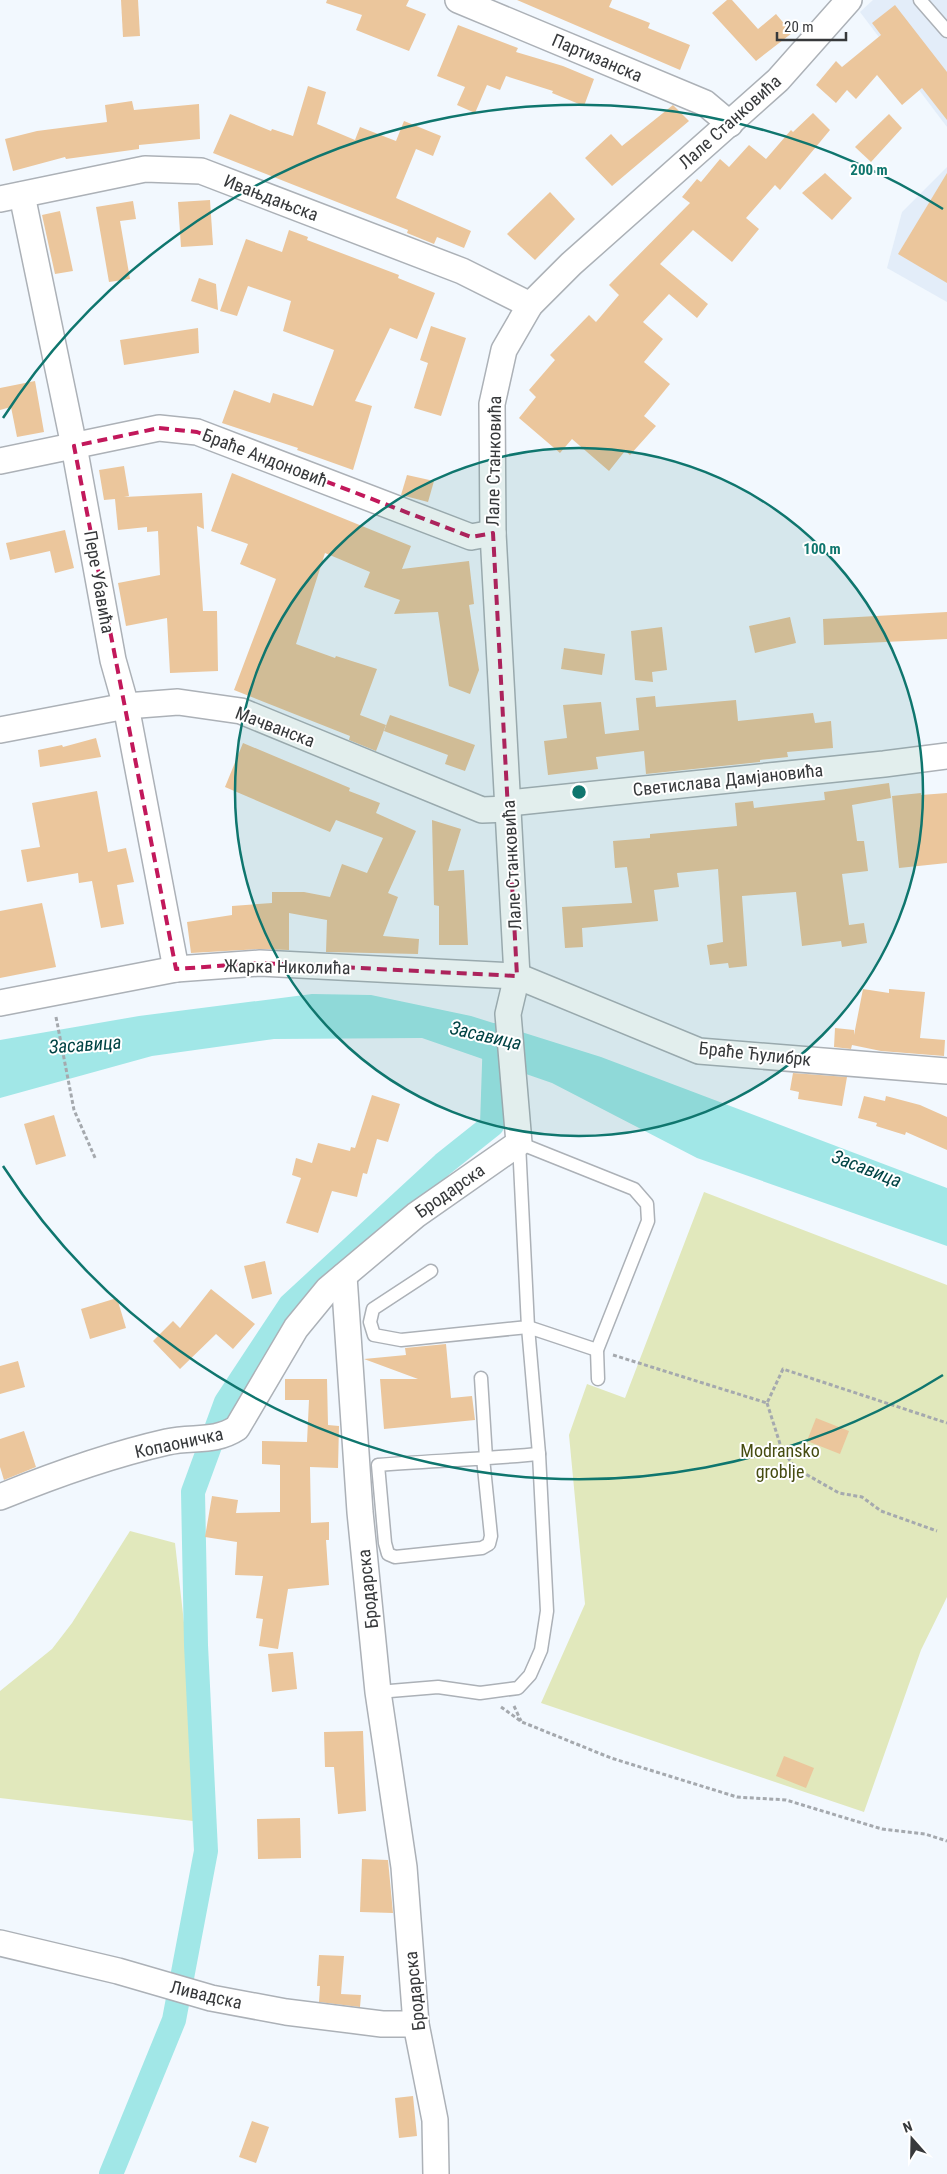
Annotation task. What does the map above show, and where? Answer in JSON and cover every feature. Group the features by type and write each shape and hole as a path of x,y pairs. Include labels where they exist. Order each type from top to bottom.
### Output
{"street":[{"name":"Партизанска","path":"458,0 705,103 730,124"},
{"name":"Лале Станковића","path":"519,1143 516,1088 508,1014 517,976 493,533 492,404 504,350 530,304 571,264 778,80 849,0"},
{"name":"Ивањдањска","path":"11,197 145,169 201,171 462,271 530,304"},
{"name":"Пере Убавића","path":"11,197 74,446 113,660 126,706 176,969"},
{"name":"Браће Андоновић","path":"0,461 159,428 197,432 471,537 493,533"},
{"name":"Мачванска","path":"0,730 126,706 178,702 241,711 482,810 509,806"},
{"name":"Светислава Дамјановића","path":"509,806 947,756"},
{"name":"Жарка Николића","path":"0,1003 176,969 260,963 517,976"},
{"name":"Браће Ћулибрк","path":"517,976 699,1051 947,1071"},
{"name":"Бродарска","path":"436,2174 435,2120 416,2024 404,1866 378,1692 360,1512 344,1276 416,1215 519,1143"},
{"name":"Копаоничка","path":"0,1497 58,1474 168,1442 224,1436 237,1428 296,1328 328,1289 344,1276"},
{"name":"Ливадска","path":"0,1943 211,1998 286,2012 382,2024 416,2024"}],"lane":[{"path":"920,0 947,31"},
{"path":"378,1692 438,1687 480,1693 518,1688 530,1675 541,1650 547,1611 539,1454 528,1326 519,1143 634,1189 647,1204 648,1221 597,1350 598,1379"},
{"path":"431,1271 373,1309 370,1322 374,1335 401,1340 528,1326 597,1350"},
{"path":"481,1378 484,1458 491,1536 490,1544 482,1548 395,1556 388,1554 385,1543 378,1465 484,1458 539,1454"}],"path":[{"path":"58,1025 74,1110 96,1160"},
{"path":"597,1350 767,1403"},
{"path":"936,1531 880,1511 862,1497 839,1493 796,1468 781,1447 767,1403 783,1369 947,1423"},
{"path":"480,1693 522,1722 611,1758 737,1797 786,1800 882,1829 925,1834 947,1841"}],"highlighted area":[{"path":"159,428 197,432 471,537 493,533 517,976 260,963 176,969 74,446"}],"shaded area":[{"path":"873,0 947,0 947,127 860,12"},
{"path":"947,167 947,302 887,268 902,212"}],"green space":[{"name":"Modransko groblje","path":"704,1192 947,1285 947,1597 921,1650 864,1812 541,1703 585,1604 569,1435 587,1384 625,1398"},
{"path":"130,1531 175,1543 192,1694 193,1821 0,1798 0,1691 52,1649 72,1623"}],"water":[{"name":"Засавица","path":"312,994 371,995 471,1016 601,1057 947,1188 947,1246 697,1158 552,1083 422,1038 274,1039 152,1056 0,1098 0,1040 139,1016"}],"building":[{"path":"121,0 138,0 140,36 123,37"},
{"path":"327,0 409,0 406,6 426,14 409,51 356,30 362,15 326,3"},
{"path":"517,0 612,0 609,7 650,23 648,28 690,45 680,70"},
{"path":"727,0 732,0 758,29 776,14 792,33 756,61 712,13"},
{"path":"895,5 947,72 947,120 922,88 902,105 877,75 856,99 847,90 836,103 816,85 836,61 842,67 881,35 872,23"},
{"path":"458,25 518,48 516,52 563,66 594,79 584,106 552,93 553,91 506,76 500,90 487,85 475,113 457,105 465,87 437,76"},
{"path":"308,86 326,92 317,124 355,140 360,127 396,141 404,121 441,136 433,156 416,149 396,198 471,231 464,248 437,237 434,244 407,233 408,230 213,153 230,114 271,131 272,129 293,136"},
{"path":"132,101 134,110 199,104 200,139 139,145 139,149 66,159 65,157 13,171 5,139 37,131 107,122 105,105"},
{"path":"673,105 689,121 612,186 585,158 611,134 622,146"},
{"path":"813,113 830,130 780,190 775,185 746,218 759,229 732,262 693,230 660,264 708,304 697,318 669,294 643,322 663,339 644,362 670,384 644,416 656,426 630,455 625,451 609,471 572,439 560,453 519,418 536,397 529,390 555,360 550,355 589,315 596,322 619,295 609,285 690,203 682,197 697,179 701,182 720,159 729,167 749,145 766,159 791,130 793,132"},
{"path":"889,114 902,128 871,162 855,147"},
{"path":"825,173 852,198 832,220 802,193"},
{"path":"947,173 947,283 898,254"},
{"path":"550,192 575,219 535,260 507,234"},
{"path":"210,200 213,245 181,247 178,202"},
{"path":"133,201 136,219 120,221 130,279 109,282 96,207"},
{"path":"60,211 73,271 55,274 42,215"},
{"path":"289,230 308,237 307,240 399,275 398,278 435,293 417,339 390,328 355,401 372,406 353,470 297,450 298,448 222,423 234,390 270,403 273,393 313,406 332,356 334,350 283,331 291,301 248,286 237,316 220,311 246,239 282,252"},
{"path":"199,278 216,284 218,310 191,301"},
{"path":"431,326 466,338 441,416 414,408 428,363 420,360"},
{"path":"198,328 199,353 124,365 120,340"},
{"path":"35,381 44,432 17,437 11,407 0,410 0,388"},
{"path":"124,466 129,496 124,497 202,493 204,529 197,526 203,611 217,611 218,671 170,673 167,618 126,626 118,583 160,575 158,531 147,532 147,527 118,530 115,499 104,500 99,470"},
{"path":"232,473 411,546 402,569 469,561 474,604 469,605 479,670 470,694 449,686 438,612 394,614 400,600 364,587 370,572 325,553 296,644 335,658 336,656 377,669 360,715 386,725 376,751 349,740 350,736 234,690 276,579 240,564 248,544 211,531"},
{"path":"407,475 434,481 428,502 401,495"},
{"path":"65,530 74,568 55,573 50,551 10,560 6,543"},
{"path":"947,612 947,639 824,645 823,619"},
{"path":"790,617 796,643 755,653 749,626"},
{"path":"662,627 667,670 652,672 653,682 635,680 631,631"},
{"path":"564,648 605,654 602,675 561,669"},
{"path":"655,696 656,707 736,700 738,721 813,713 815,723 831,721 833,748 787,752 788,757 760,760 760,762 646,774 644,751 596,757 598,769 548,775 544,741 567,738 563,705 601,702 605,734 639,730 636,698"},
{"path":"390,715 475,745 465,771 445,764 448,755 384,731"},
{"path":"96,738 101,757 40,767 38,750 62,745 63,747"},
{"path":"243,743 350,788 349,791 380,803 376,813 416,831 388,893 398,897 383,936 419,939 418,954 326,952 327,920 289,913 289,950 259,949 191,953 187,922 232,915 232,906 272,903 272,892 304,892 330,897 342,864 367,873 383,838 336,820 330,832 225,787"},
{"path":"889,783 891,798 852,805 857,841 864,841 868,871 842,874 849,925 864,923 867,943 842,947 841,941 802,946 796,892 742,896 747,966 729,968 728,963 710,965 707,945 723,942 718,869 677,873 679,887 654,890 658,921 582,928 583,947 565,948 562,907 632,903 627,867 615,868 613,841 650,838 650,834 737,826 735,803 753,801 754,808 825,800 824,792"},
{"path":"97,791 108,852 126,848 134,882 117,885 124,924 101,928 92,881 79,883 78,873 27,882 21,850 40,847 32,803"},
{"path":"921,793 921,795 947,793 947,863 899,868 892,796"},
{"path":"432,820 461,829 448,871 464,870 468,945 439,945 439,906 434,905"},
{"path":"42,903 56,967 0,978 0,911"},
{"path":"863,989 889,993 889,989 925,992 920,1038 945,1040 944,1056 881,1051 852,1045 851,1049 834,1047 835,1028 854,1030 854,1035"},
{"path":"793,1073 847,1077 842,1106 798,1099 799,1092 790,1090"},
{"path":"372,1095 400,1104 388,1142 377,1139 367,1174 363,1173 357,1197 332,1191 318,1233 286,1223 301,1178 292,1175 296,1158 312,1163 318,1143 350,1151 351,1147 355,1148"},
{"path":"864,1096 885,1101 886,1096 920,1105 947,1117 947,1150 906,1132 905,1135 876,1126 877,1123 858,1118"},
{"path":"54,1115 66,1156 36,1165 24,1124"},
{"path":"265,1261 272,1294 252,1299 244,1266"},
{"path":"211,1289 255,1324 233,1349 216,1334 180,1369 153,1341 173,1321 180,1328"},
{"path":"117,1298 126,1328 90,1339 81,1309"},
{"path":"446,1344 451,1398 472,1396 475,1420 384,1429 380,1379 418,1379 364,1359 406,1355 405,1348"},
{"path":"18,1361 25,1387 0,1394 0,1366"},
{"path":"285,1379 327,1379 328,1425 339,1426 338,1468 310,1467 311,1523 329,1522 329,1540 326,1540 329,1585 288,1589 278,1649 259,1646 263,1619 256,1618 263,1576 235,1575 237,1542 205,1537 212,1496 238,1500 236,1513 280,1512 280,1465 262,1464 262,1441 307,1442 309,1400 285,1400"},
{"path":"816,1418 849,1431 840,1454 807,1441"},
{"path":"24,1431 36,1467 4,1480 0,1467 0,1439"},
{"path":"293,1652 297,1689 272,1692 268,1654"},
{"path":"363,1731 366,1811 338,1814 334,1767 325,1767 324,1732"},
{"path":"784,1756 814,1768 806,1788 776,1776"},
{"path":"300,1818 301,1858 258,1859 257,1819"},
{"path":"362,1859 388,1860 393,1913 360,1912"},
{"path":"319,1955 344,1956 341,1994 361,1995 360,2007 319,2002 320,1986 317,1986"},
{"path":"413,2096 417,2136 399,2138 395,2098"},
{"path":"252,2121 269,2127 256,2163 239,2157"}],"waterway":[{"name":"Засавица","path":"111,2174 174,2020 206,1851 196,1645 193,1492 226,1402 290,1305 443,1164 492,1125 495,1035"}]}
